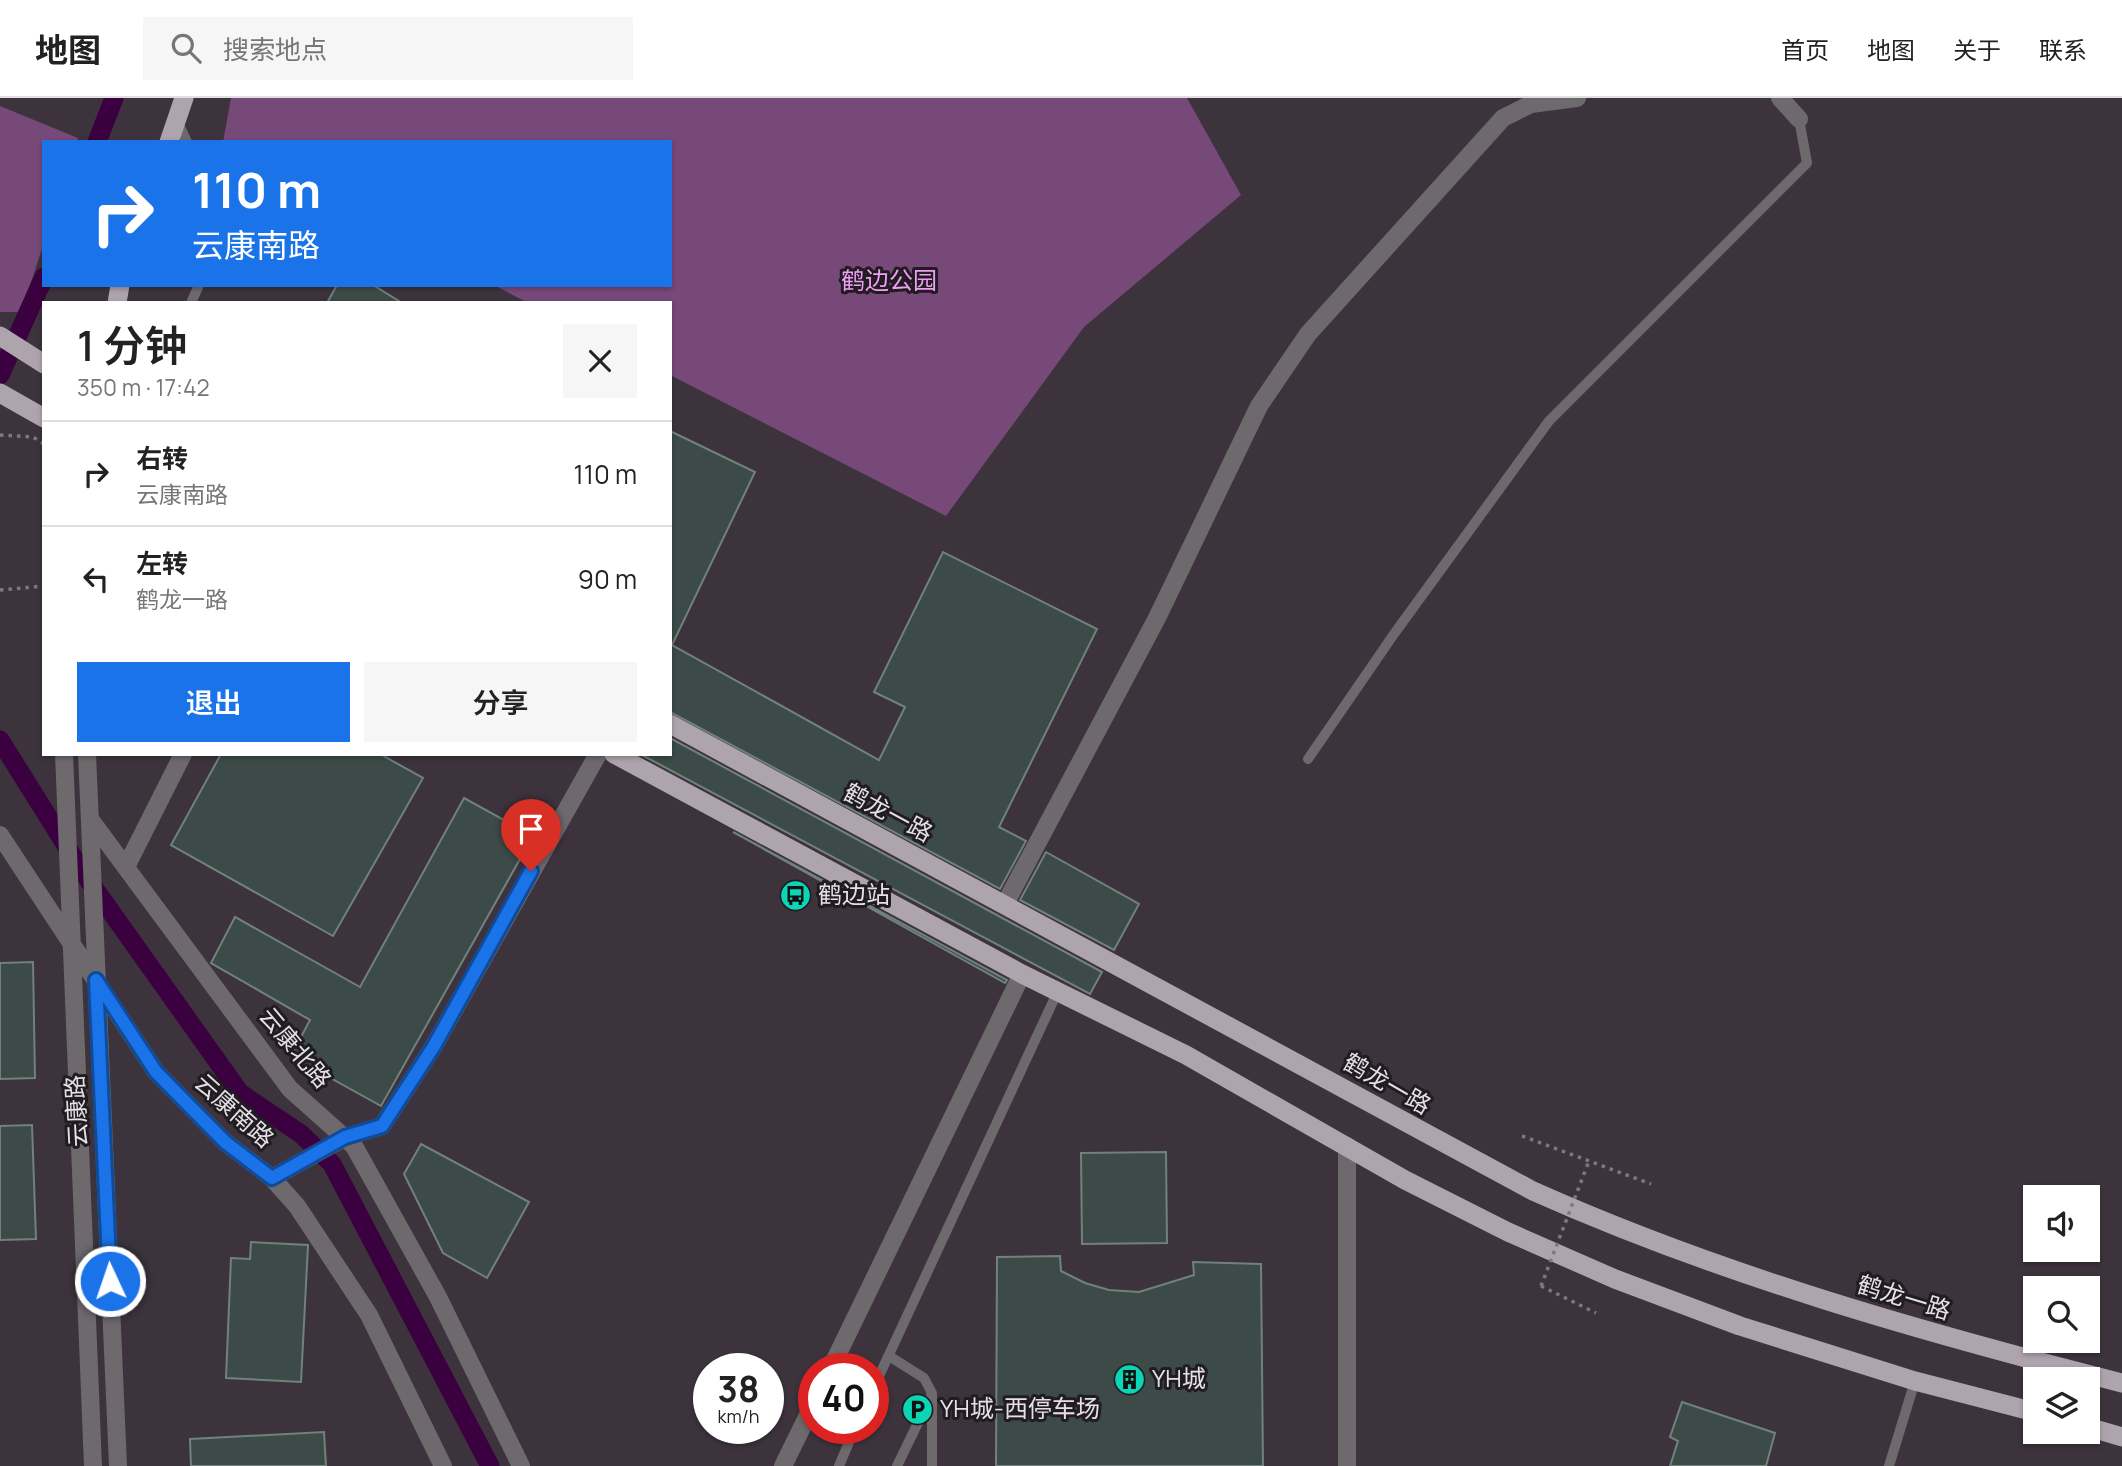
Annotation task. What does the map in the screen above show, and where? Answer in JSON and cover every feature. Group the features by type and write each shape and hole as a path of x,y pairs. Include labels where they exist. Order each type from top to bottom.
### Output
{"highway":[{"path":"170,140 184,98"},
{"path":"2,337 40,362"},
{"path":"8,397 42,417"},
{"name":"鹤龙一路","path":"672,725 1453,1150 1559,1203 1741,1272 1859,1311 2122,1384"},
{"path":"618,756 1057,993 1186,1055 1453,1206 1605,1274 1740,1326 1915,1381 2023,1409"},
{"path":"2100,1431 2122,1437"}],"street":[{"path":"1502,98 1503,118"},
{"path":"1005,904 1157,618 1259,406 1308,334 1503,118 1531,104 1577,98"},
{"path":"1780,98 1799,119"},
{"name":"云康路","path":"64,756 68,881 74,947 93,1466"},
{"name":"云康路","path":"87,756 118,1466"},
{"path":"126,867 182,756"},
{"path":"272,1178 345,1137 382,1126 434,1046 597,756"},
{"name":"云康北路","path":"90,826 126,867 290,1089 345,1137 371,1174 438,1297 521,1466"},
{"name":"云康南路","path":"0,835 156,1072 225,1142 272,1178 304,1216 369,1314 443,1466"},
{"path":"838,1353 1022,974"},
{"path":"1347,1146 1347,1466"},
{"path":"783,1466 798,1436"}],"lane":[{"path":"1308,759 1394,634 1549,421 1807,163 1799,119"},
{"path":"177,120 186,140"},
{"path":"932,1466 932,1393 924,1378 889,1356 1057,993"},
{"path":"1889,1466 1915,1381"},
{"path":"897,1466 932,1393"},
{"path":"839,1466 848,1444"}],"path":[{"path":"2,435 33,437 42,443"},
{"path":"0,590 42,586"},
{"path":"1522,1136 1651,1184"},
{"path":"1589,1161 1541,1286 1596,1313"}],"green space":[{"name":"鹤边公园","path":"231,98 1187,98 1241,195 1084,327 946,516 672,376 672,301 524,301 498,287 672,287 672,140 223,140"},
{"path":"0,106 78,138 42,140 42,249 21,312 0,312"}],"building":[{"path":"336,287 376,287 399,301 328,301"},
{"path":"672,432 755,472 672,645"},
{"path":"943,552 1097,629 999,827 1026,841 1000,889 672,713 672,645 879,760 905,707 874,692"},
{"path":"672,739 1102,972 1090,994 644,756 672,756"},
{"path":"220,756 384,756 423,778 333,936 171,845"},
{"path":"464,798 533,836 381,1106 291,1056 310,1020 211,963 235,917 360,987"},
{"path":"733,832 1007,980 1005,983"},
{"path":"1046,852 1139,904 1114,950 1020,900"},
{"path":"33,962 35,1078 0,1079 0,963"},
{"path":"32,1125 36,1239 0,1240 0,1126"},
{"path":"421,1144 529,1202 487,1278 443,1253 404,1174"},
{"path":"1166,1152 1167,1243 1082,1244 1081,1153"},
{"path":"251,1242 308,1245 301,1382 226,1378 231,1258 250,1259"},
{"name":"YH城","path":"1060,1256 1061,1271 1085,1283 1109,1290 1139,1292 1194,1275 1193,1262 1261,1264 1263,1466 996,1466 997,1257"},
{"path":"1682,1402 1775,1433 1766,1466 1670,1466 1678,1441 1670,1437"},
{"path":"324,1432 326,1466 191,1466 190,1439"}],"waterway":[{"path":"98,140 114,98"},
{"path":"0,375 42,281"},
{"path":"0,740 82,871 240,1093 301,1134 332,1164 490,1466"}],"place":[{"name":"鹤边站","path":"795,895"},
{"name":"YH城","path":"1129,1379"},
{"name":"YH城-西停车场","path":"917,1409"}],"route":[{"path":"110,1281 96,980 156,1072 225,1142 272,1178 345,1137 382,1126 434,1046 531,871"}]}
